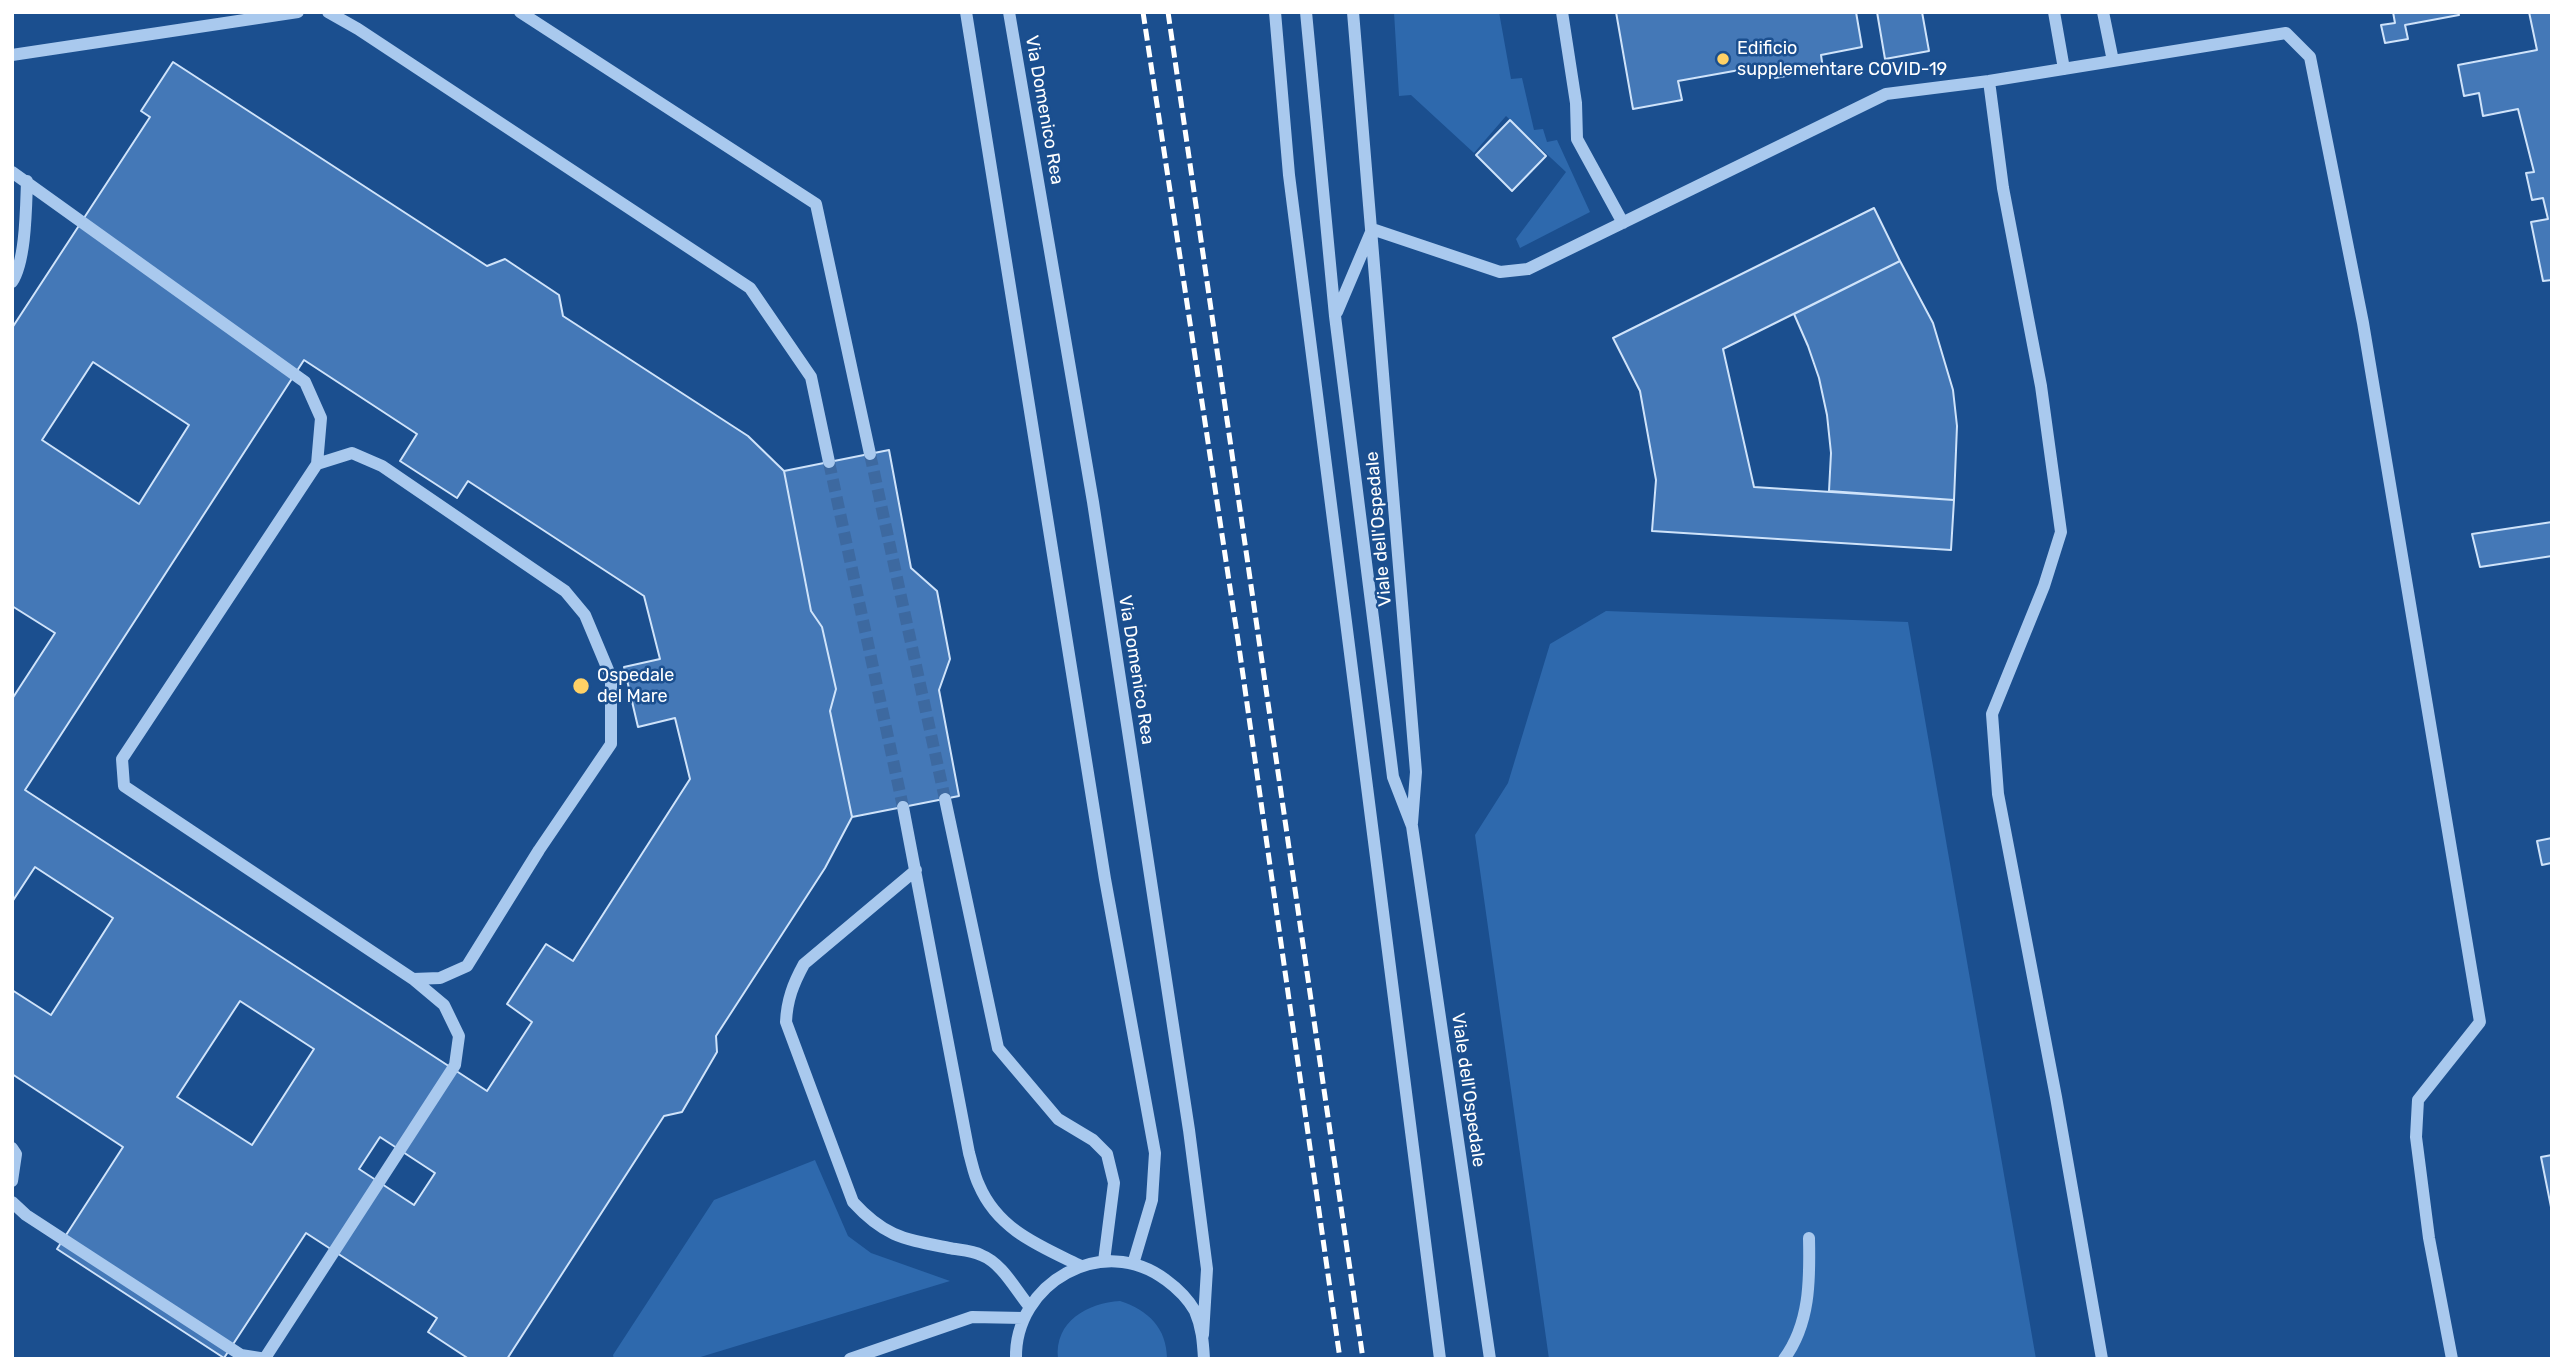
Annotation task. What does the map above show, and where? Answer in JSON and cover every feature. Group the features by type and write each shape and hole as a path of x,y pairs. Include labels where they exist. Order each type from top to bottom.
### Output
{"street":[{"path":"12,55 298,12"},
{"path":"328,12 369,36 750,288 811,377 829,462"},
{"path":"520,12 816,204 870,454"},
{"path":"966,12 1103,865 1155,1153 1152,1200 1133,1264"},
{"name":"Via Domenico Rea","path":"1010,12 1093,502 1189,1130 1207,1269 1204,1359"},
{"path":"1275,12 1289,175 1440,1359"},
{"name":"Viale dell'Ospedale","path":"1307,12 1335,316 1393,777 1412,826"},
{"name":"Viale dell'Ospedale","path":"1353,12 1416,772 1412,826 1490,1359"},
{"path":"1562,12 1576,103 1577,139 1623,223"},
{"path":"2054,12 2064,69"},
{"path":"2103,12 2113,61"},
{"path":"1372,229 1500,272 1528,269 1886,94 1989,81 2286,33 2310,57 2363,323 2480,1022 2418,1100 2418,1150 2429,1238 2452,1359"},
{"path":"1989,81 2003,188 2041,386 2061,532 2044,586 1992,715 1997,781 2102,1359"},
{"path":"12,172 305,382 321,418 317,464 122,759 124,786 413,979 444,1005 459,1036 455,1065 266,1358 241,1355 26,1215 12,1202"},
{"path":"12,282 17,274 25,226 27,181"},
{"name":"Viale dell'Ospedale","path":"1335,316 1372,229"},
{"path":"317,464 352,453 382,466 565,591 585,615 611,677 611,744 539,850 467,966 440,978 413,979"},
{"path":"945,799 998,1048 1058,1119 1093,1140 1107,1154 1114,1183 1104,1261"},
{"path":"903,807 969,1153 978,1184 989,1205 1005,1224 1027,1240 1081,1266"},
{"path":"916,870 804,964 793,983 787,1002 786,1022 853,1202 870,1221 890,1234 912,1241 981,1254 997,1265 1026,1312"},
{"path":"12,1148 16,1154 12,1181"},
{"path":"1784,1359 1795,1344 1810,1290 1809,1238"},
{"path":"1016,1359 1015,1344 1026,1312 1043,1289 1060,1275 1081,1266 1104,1261 1133,1264 1157,1273 1178,1289 1194,1310 1203,1335"},
{"path":"850,1359 972,1317 1026,1312"}],"shaded area":[{"path":"1394,12 1499,12 1511,79 1522,78 1534,130 1543,129 1547,142 1557,140 1590,212 1520,248 1516,239 1566,172 1506,116 1474,153 1411,95 1399,96"},
{"path":"1606,611 1908,622 2036,1359 1549,1359 1475,835 1508,783 1550,644"},
{"path":"815,1160 848,1236 871,1253 950,1281 694,1359 614,1359 613,1355 714,1200"},
{"path":"1120,1301 1147,1315 1160,1329 1167,1359 1058,1359 1058,1346 1067,1324 1085,1310"}],"building":[{"name":"Edificio supplementare COVID-19","path":"1616,12 1856,12 1862,47 1821,55 1823,69 1775,78 1773,64 1678,81 1682,100 1633,109"},
{"name":"Edificio supplementare COVID-19","path":"1877,12 1922,12 1929,51 1885,59"},
{"path":"2393,12 2458,12 2459,15 2405,25 2408,39 2385,43 2381,25 2395,23"},
{"path":"2529,12 2552,12 2552,280 2543,281 2531,222 2548,219 2543,198 2532,200 2526,173 2534,172 2518,109 2483,116 2479,93 2464,96 2458,65 2537,50"},
{"path":"173,62 487,266 505,259 559,295 563,316 748,436 784,471 811,611 822,627 836,689 830,711 852,817 825,868 716,1036 717,1052 682,1112 664,1116 507,1359 469,1359 428,1332 437,1318 306,1233 224,1358 57,1249 123,1147 12,1074 12,990 51,1015 113,918 35,867 12,902 12,699 55,633 12,606 12,328 150,117 141,111","holes":["304,360 417,434 400,461 457,498 468,481 644,596 660,659 624,667 638,727 675,718 690,779 573,961 546,944 507,1004 532,1022 487,1091 25,790","93,362 189,425 139,504 42,440","240,1001 314,1049 252,1145 177,1097","380,1137 435,1173 414,1205 359,1169"]},
{"path":"1510,120 1546,156 1512,191 1476,155"},
{"path":"1874,208 1900,261 1723,349 1754,487 1954,500 1951,550 1652,531 1656,480 1640,391 1613,338"},
{"path":"1900,261 1933,323 1953,390 1957,426 1954,500 1829,491 1831,453 1827,415 1819,378 1794,314"},
{"path":"889,450 911,568 937,591 950,659 939,690 959,796 852,817 830,711 836,689 822,627 811,611 784,471"},
{"path":"2552,522 2552,556 2480,567 2472,534"},
{"path":"2552,838 2552,867 2551,863 2542,865 2537,841"},
{"path":"2552,1155 2552,1212 2541,1157"}],"tunnel":[{"path":"870,454 945,799"},
{"path":"829,462 903,807"}],"railway":[{"path":"1143,12 1239,647 1340,1359"},
{"path":"1168,12 1363,1359"}],"place":[{"name":"Edificio supplementare COVID-19","path":"1723,59"},
{"name":"Ospedale del Mare","path":"581,686"}]}
